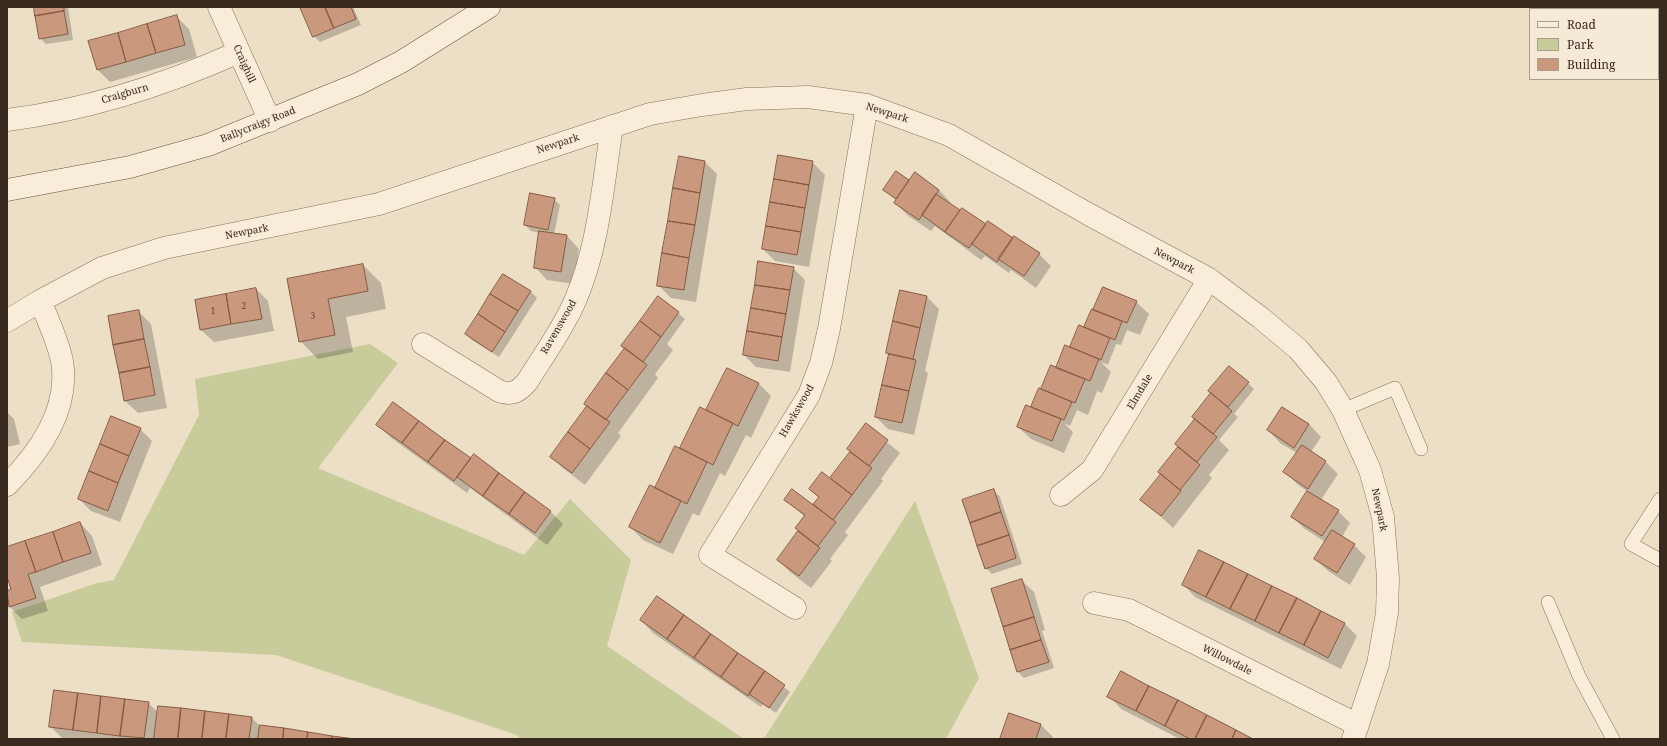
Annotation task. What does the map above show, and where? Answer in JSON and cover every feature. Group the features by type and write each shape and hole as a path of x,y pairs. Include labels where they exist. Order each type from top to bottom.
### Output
{"street":[{"name":"Craighill","path":"219,7 270,121"},
{"name":"Ballycraigy Road","path":"7,190 130,167 208,145 358,84 401,62 490,7"},
{"name":"Craigburn","path":"7,120 50,114 132,93 200,69 239,52"},
{"name":"Newpark","path":"7,321 40,301 102,268 164,248 379,204 650,114 748,99 808,97 867,105 948,135 1097,219 1209,279 1261,318 1298,349 1326,382 1343,410 1370,470 1383,517 1388,578 1387,613 1378,664 1355,732"},
{"name":"Hawkswood","path":"795,608 710,555 809,394 821,363 829,329 867,105"},
{"name":"Ravenswood","path":"423,344 499,391 511,393 517,392 528,382 575,302 586,272 593,249 612,126"},
{"name":"Elmdale","path":"1061,495 1092,470 1209,279"},
{"path":"7,485 28,461 50,428 62,393 62,362 57,343 40,301"},
{"name":"Willowdale","path":"1094,604 1129,610 1355,732"}],"lane":[{"path":"1343,410 1395,388 1421,449"},
{"path":"1660,499 1631,544 1660,560"},
{"path":"1548,602 1579,676 1613,739"}],"green space":[{"path":"370,344 398,363 318,468 524,555 570,499 631,560 607,646 744,739 521,739 517,735 276,655 22,642 12,612 97,583 114,580 199,415 195,379"},
{"path":"915,501 979,678 946,739 760,739 765,737"}],"building":[{"path":"34,7 64,7 64,11 35,16"},
{"path":"300,7 325,7 334,28 313,37"},
{"path":"325,7 351,7 356,19 334,28"},
{"path":"64,11 68,34 39,39 35,16"},
{"path":"177,15 185,45 156,53 147,24"},
{"path":"147,24 156,53 126,62 118,33"},
{"path":"118,33 126,62 97,70 88,41"},
{"path":"778,155 813,161 809,185 774,179"},
{"path":"679,156 705,161 700,193 673,188"},
{"path":"896,171 909,180 896,199 883,190"},
{"path":"915,172 939,190 919,220 894,203"},
{"path":"774,179 809,185 805,208 770,202"},
{"path":"673,188 700,193 695,225 668,221"},
{"path":"530,193 555,198 548,230 524,225"},
{"path":"936,194 960,210 945,232 922,215"},
{"path":"770,202 805,208 801,232 766,226"},
{"path":"962,208 986,224 969,248 945,232"},
{"path":"668,221 695,225 689,258 662,253"},
{"path":"988,221 1013,238 997,262 972,244"},
{"path":"766,226 801,232 797,255 762,249"},
{"path":"539,231 567,235 561,272 534,268"},
{"path":"1014,236 1040,253 1024,276 998,259"},
{"path":"662,253 689,258 684,290 657,286"},
{"path":"758,261 794,267 790,290 755,285"},
{"path":"363,264 368,291 328,299 335,335 299,342 287,279"},
{"path":"503,274 531,291 518,311 490,294"},
{"path":"755,285 790,290 786,314 751,308"},
{"path":"1103,287 1137,301 1127,323 1093,310"},
{"path":"256,288 262,319 231,324 226,294"},
{"path":"900,290 927,296 920,328 893,321"},
{"path":"226,294 231,324 200,330 195,300"},
{"path":"490,294 518,311 505,332 478,314"},
{"path":"658,296 679,312 661,337 640,321"},
{"path":"751,308 786,314 782,337 747,331"},
{"path":"1092,309 1122,321 1115,340 1084,327"},
{"path":"139,310 144,339 113,345 108,316"},
{"path":"478,314 505,332 492,352 465,334"},
{"path":"640,321 661,337 643,362 621,346"},
{"path":"893,321 920,328 913,359 886,353"},
{"path":"1079,325 1110,338 1101,360 1070,347"},
{"path":"747,331 782,337 778,361 743,355"},
{"path":"144,339 150,367 119,373 113,345"},
{"path":"1065,345 1099,359 1090,381 1056,368"},
{"path":"625,348 647,365 628,390 606,373"},
{"path":"889,354 916,360 909,391 882,385"},
{"path":"1051,365 1085,379 1075,403 1041,389"},
{"path":"1229,366 1249,382 1228,407 1208,391"},
{"path":"150,367 155,395 124,401 119,373"},
{"path":"727,368 759,383 738,426 706,410"},
{"path":"606,373 628,390 606,420 584,404"},
{"path":"882,385 909,391 902,423 875,417"},
{"path":"1039,388 1072,402 1064,420 1031,407"},
{"path":"1211,393 1232,411 1213,434 1192,417"},
{"path":"393,402 419,421 402,443 376,425"},
{"path":"1026,405 1061,419 1052,441 1017,427"},
{"path":"587,406 610,422 590,449 568,432"},
{"path":"700,407 733,423 713,465 680,448"},
{"path":"1282,407 1309,424 1294,448 1267,430"},
{"path":"111,416 141,428 129,456 100,444"},
{"path":"1195,419 1217,437 1197,462 1175,444"},
{"path":"419,421 445,440 428,462 402,443"},
{"path":"866,423 888,440 869,466 847,449"},
{"path":"568,432 590,449 572,473 550,457"},
{"path":"445,440 471,458 454,481 428,462"},
{"path":"100,444 129,456 118,483 89,471"},
{"path":"1302,445 1326,461 1308,489 1283,472"},
{"path":"675,446 707,462 687,504 655,488"},
{"path":"1178,447 1200,465 1180,490 1158,472"},
{"path":"850,452 872,468 852,495 830,478"},
{"path":"474,454 499,473 483,496 457,477"},
{"path":"89,471 118,483 108,511 78,499"},
{"path":"822,472 852,495 833,520 813,504 819,497 809,489"},
{"path":"499,473 525,492 509,514 483,496"},
{"path":"1161,474 1181,491 1161,516 1140,500"},
{"path":"650,485 681,501 660,543 629,527"},
{"path":"792,489 836,522 818,546 795,528 805,515 784,500"},
{"path":"994,489 1001,512 970,523 962,500"},
{"path":"1307,491 1339,510 1322,536 1291,517"},
{"path":"525,492 551,511 535,533 509,514"},
{"path":"1001,512 1009,535 977,546 970,523"},
{"path":"80,522 91,553 63,562 53,532"},
{"path":"1332,530 1355,544 1337,573 1314,559"},
{"path":"798,531 820,548 799,576 777,560"},
{"path":"53,532 63,562 36,572 25,541"},
{"path":"1009,535 1016,558 985,569 977,546"},
{"path":"25,541 36,572 28,574 36,598 9,607 7,591 11,589 7,577 7,547"},
{"path":"1199,550 1224,562 1206,597 1182,585"},
{"path":"1224,562 1248,574 1230,609 1206,597"},
{"path":"1248,574 1272,586 1255,621 1230,609"},
{"path":"1022,579 1034,617 1003,627 991,589"},
{"path":"1272,586 1297,598 1279,633 1255,621"},
{"path":"657,596 684,615 667,639 640,620"},
{"path":"1297,598 1321,611 1304,645 1279,633"},
{"path":"1321,611 1345,623 1328,658 1304,645"},
{"path":"684,615 711,634 694,658 667,639"},
{"path":"1034,617 1041,640 1010,650 1003,627"},
{"path":"711,634 738,653 721,677 694,658"},
{"path":"1041,640 1049,662 1017,672 1010,650"},
{"path":"738,653 765,671 748,696 721,677"},
{"path":"765,671 785,685 769,708 749,694"},
{"path":"1121,671 1149,686 1136,711 1107,697"},
{"path":"1149,686 1178,700 1165,726 1136,711"},
{"path":"54,690 78,693 73,730 49,727"},
{"path":"78,693 101,696 97,733 73,730"},
{"path":"101,696 125,699 120,736 97,733"},
{"path":"125,699 149,702 144,738 120,736"},
{"path":"1178,700 1207,715 1195,739 1190,739 1165,726"},
{"path":"158,706 181,708 178,739 154,739"},
{"path":"181,708 205,711 202,739 178,739"},
{"path":"205,711 229,714 226,739 202,739"},
{"path":"1009,713 1041,724 1036,739 1000,739"},
{"path":"229,714 252,717 249,739 226,739"},
{"path":"1207,715 1236,730 1232,739 1195,739"},
{"path":"260,725 284,728 283,739 258,739"},
{"path":"284,728 308,732 307,739 283,739"},
{"path":"1236,730 1253,739 1232,739"},
{"path":"308,732 332,736 332,739 307,739"},
{"path":"332,736 355,739 332,739"}]}
